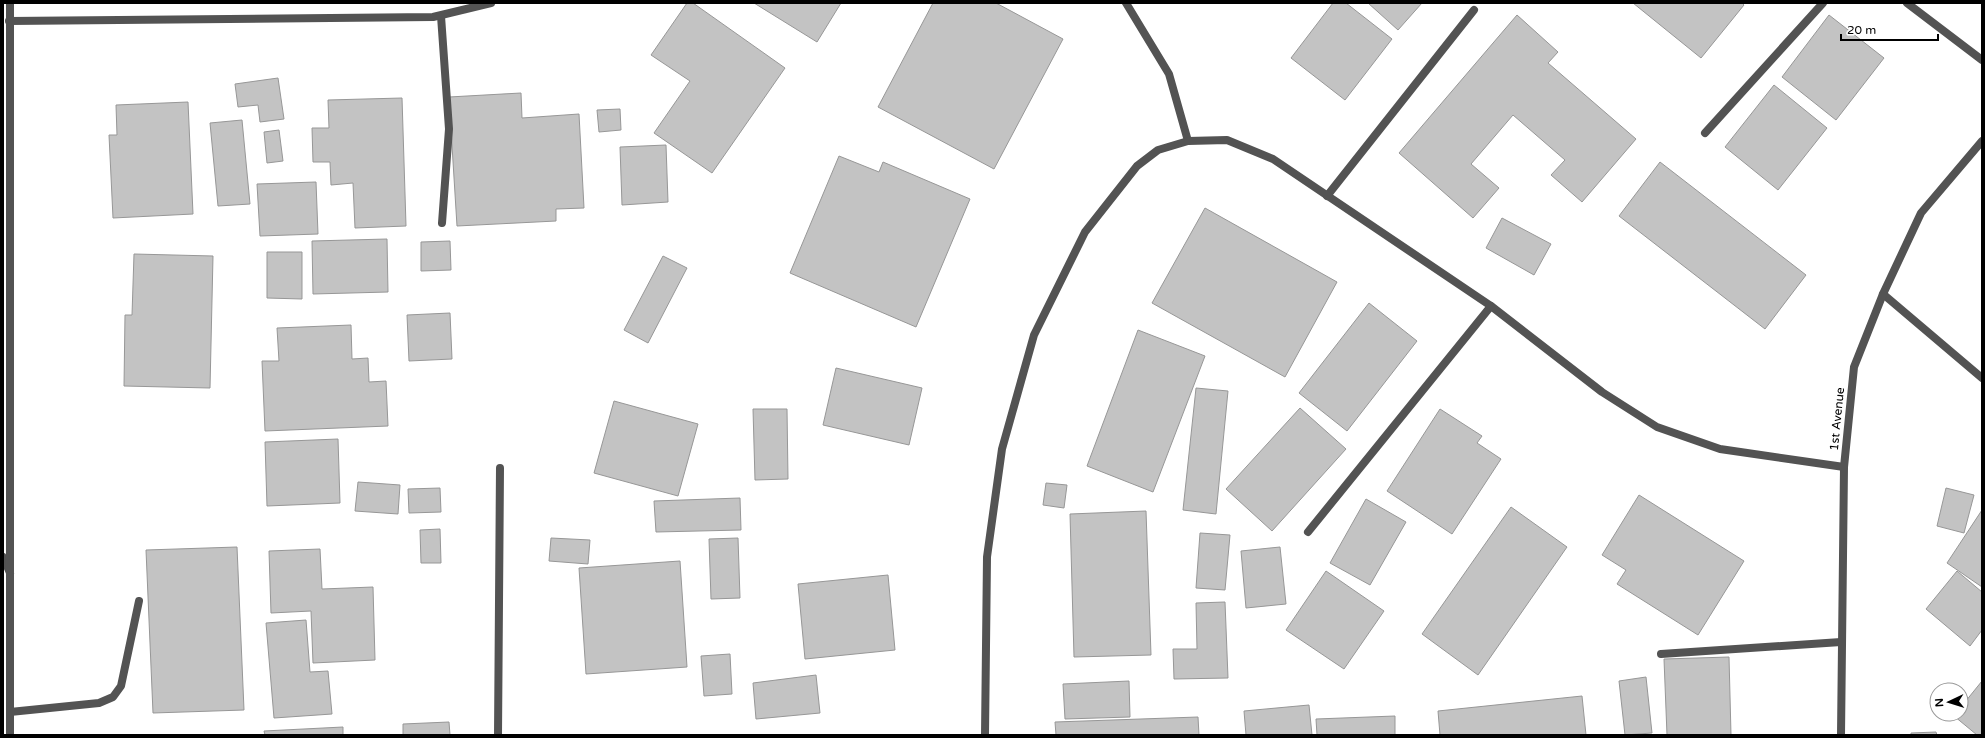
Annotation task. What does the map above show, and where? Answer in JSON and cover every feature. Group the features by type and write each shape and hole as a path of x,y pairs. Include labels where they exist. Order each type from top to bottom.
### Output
{"street":[{"path":"10,3 10,735"},
{"path":"10,21 433,17 491,3"},
{"path":"1126,3 1169,74 1188,141"},
{"path":"1705,133 1823,3"},
{"path":"1907,3 1982,60"},
{"path":"1327,196 1474,10"},
{"path":"441,16 449,129 442,223"},
{"path":"985,735 987,557 1002,449 1034,335 1085,232 1137,166 1158,150 1188,141 1227,140 1273,159 1491,306 1602,392 1657,427 1720,449 1844,467"},
{"name":"1st Avenue","path":"1841,735 1844,467 1854,367 1883,294 1921,213 1982,141"},
{"path":"1883,294 1982,378"},
{"path":"1308,532 1491,306"},
{"path":"498,735 500,468"},
{"path":"3,557 10,573"},
{"path":"10,712 98,703 113,697 121,686 139,601"},
{"path":"1661,654 1841,642"}],"building":[{"path":"687,3 693,3 785,68 712,173 654,133 690,81 651,55"},
{"path":"754,3 841,3 817,42"},
{"path":"933,3 996,3 1063,39 994,169 878,107"},
{"path":"1333,3 1346,3 1392,39 1345,100 1291,58"},
{"path":"1368,3 1422,3 1398,30"},
{"path":"1633,3 1742,3 1744,5 1701,58"},
{"path":"1517,15 1558,52 1548,63 1636,139 1582,202 1551,175 1565,160 1513,115 1471,164 1499,188 1473,218 1399,153"},
{"path":"1829,15 1884,58 1836,120 1782,77"},
{"path":"278,78 284,119 260,122 258,105 238,107 235,84"},
{"path":"1774,85 1827,128 1778,190 1725,147"},
{"path":"521,93 522,118 579,114 584,208 556,209 556,221 457,226 449,97"},
{"path":"402,98 406,226 355,228 353,183 331,185 330,162 313,162 312,128 329,128 328,100"},
{"path":"188,102 193,214 113,218 109,135 117,135 116,105"},
{"path":"620,109 621,130 599,132 597,110"},
{"path":"242,120 250,204 218,206 210,123"},
{"path":"279,130 283,161 267,163 264,132"},
{"path":"666,145 668,202 622,205 620,147"},
{"path":"839,156 879,172 883,162 970,199 916,327 790,273"},
{"path":"1660,162 1806,275 1765,329 1619,216"},
{"path":"316,182 318,234 260,236 257,184"},
{"path":"1205,208 1337,282 1285,377 1152,303"},
{"path":"1502,218 1551,244 1534,275 1486,248"},
{"path":"387,239 388,292 313,294 312,241"},
{"path":"450,241 451,270 421,271 421,242"},
{"path":"267,252 302,252 302,299 267,298"},
{"path":"134,254 213,256 210,388 124,386 125,315 132,315"},
{"path":"663,256 687,268 648,343 624,330"},
{"path":"1369,303 1417,341 1347,431 1299,393"},
{"path":"450,313 452,359 409,361 407,315"},
{"path":"351,325 352,359 368,358 369,382 386,381 388,426 265,431 262,361 279,361 277,328"},
{"path":"1138,330 1205,356 1153,492 1087,466"},
{"path":"836,368 922,388 909,445 823,425"},
{"path":"1196,388 1228,391 1216,514 1183,510"},
{"path":"614,401 698,424 678,496 594,473"},
{"path":"1300,408 1346,449 1272,531 1226,489"},
{"path":"753,409 787,409 788,479 755,480"},
{"path":"1440,409 1482,436 1477,443 1501,459 1452,534 1387,491"},
{"path":"338,439 340,503 267,506 265,442"},
{"path":"358,482 400,485 398,514 355,511"},
{"path":"1046,483 1067,485 1064,508 1043,505"},
{"path":"440,488 441,512 409,513 408,489"},
{"path":"1946,488 1974,495 1964,533 1937,526"},
{"path":"1639,495 1744,561 1698,635 1617,584 1626,570 1602,555"},
{"path":"740,498 741,530 656,532 654,501"},
{"path":"1366,499 1406,522 1370,585 1330,563"},
{"path":"1511,507 1567,547 1478,675 1422,634"},
{"path":"1982,510 1982,587 1947,563"},
{"path":"1146,511 1151,655 1074,657 1070,514"},
{"path":"440,529 441,563 421,563 420,530"},
{"path":"1200,533 1230,535 1225,590 1196,588"},
{"path":"551,538 590,540 588,564 549,561"},
{"path":"738,538 740,598 711,599 709,539"},
{"path":"237,547 244,710 153,713 146,550"},
{"path":"1280,547 1286,604 1246,608 1241,551"},
{"path":"320,549 322,589 373,587 375,660 313,663 311,611 271,613 269,551"},
{"path":"680,561 687,667 586,674 579,568"},
{"path":"1326,571 1384,611 1344,669 1286,630"},
{"path":"1957,571 1982,592 1982,630 1970,646 1926,609"},
{"path":"888,575 895,650 805,659 798,584"},
{"path":"1225,602 1228,678 1174,679 1173,649 1197,649 1196,603"},
{"path":"306,620 310,672 328,671 332,714 274,718 266,623"},
{"path":"730,654 732,694 704,696 701,656"},
{"path":"1729,657 1731,735 1667,735 1664,659"},
{"path":"816,675 820,713 756,719 753,683"},
{"path":"1646,677 1652,733 1625,735 1619,681"},
{"path":"1129,681 1130,717 1065,719 1063,684"},
{"path":"1982,681 1982,735 1977,735 1961,722 1969,722 1969,697"},
{"path":"1582,696 1586,735 1440,735 1438,711"},
{"path":"1309,705 1312,735 1246,735 1244,711"},
{"path":"1395,716 1395,735 1317,735 1316,719"},
{"path":"1198,717 1199,735 1056,735 1055,722"},
{"path":"449,722 450,735 403,735 403,724"},
{"path":"343,727 343,735 265,735 264,731"},
{"path":"1936,732 1937,735 1911,735 1911,733"}]}
